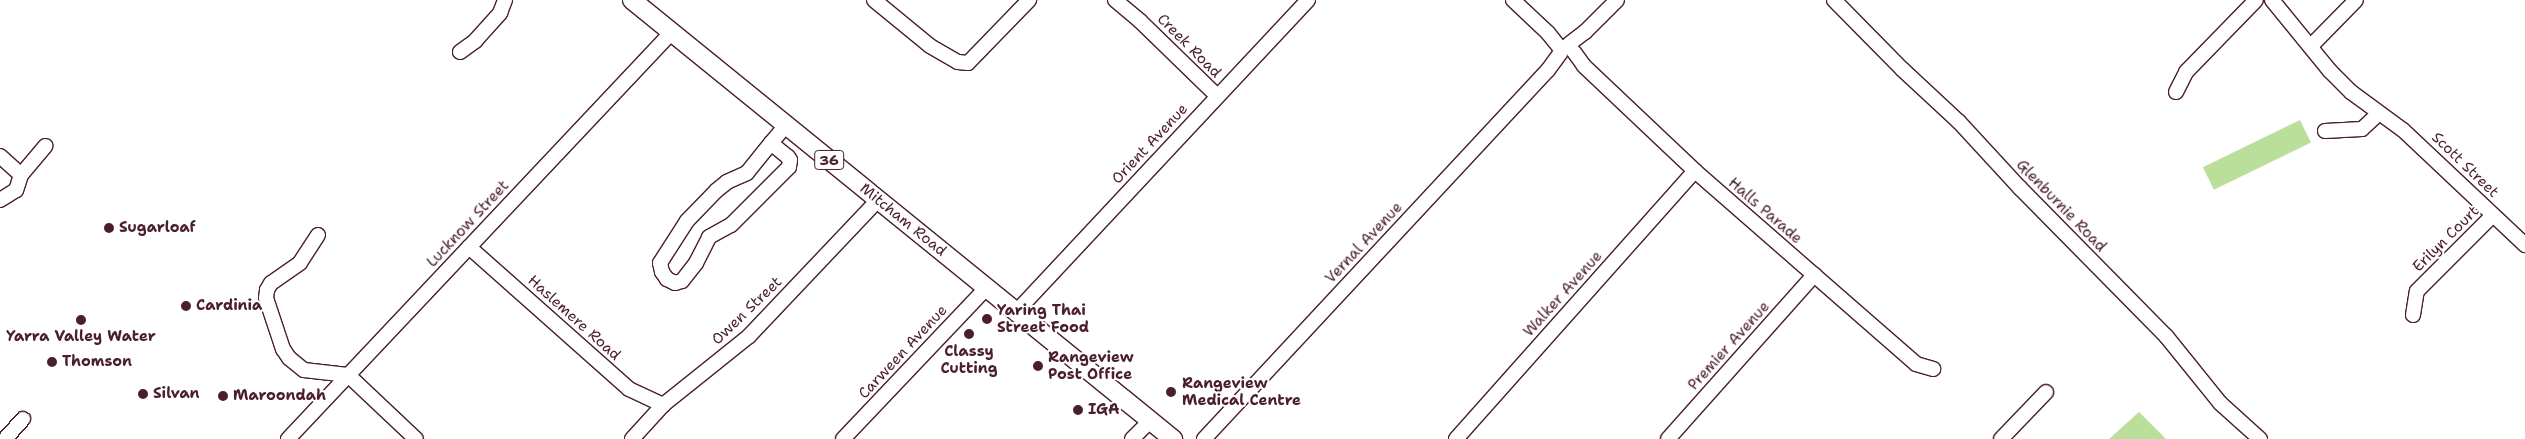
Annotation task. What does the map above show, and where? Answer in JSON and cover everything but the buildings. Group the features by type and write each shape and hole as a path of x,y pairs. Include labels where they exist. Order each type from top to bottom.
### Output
{"main road":[{"name":"Mitcham Road","path":"632,0 1173,439"}],"street":[{"path":"460,52 475,42 500,13 505,0"},
{"path":"874,0 930,46 958,62 968,63 1029,0"},
{"name":"Creek Road","path":"1115,0 1140,21 1217,96"},
{"name":"Orient Avenue","path":"1017,312 1308,0"},
{"name":"Halls Parade","path":"1513,0 1695,171 1916,364 1933,369"},
{"name":"Vernal Avenue","path":"1204,439 1548,70 1617,0"},
{"name":"Glenburnie Road","path":"1834,0 1902,69 1959,122 2020,188 2166,336 2220,403 2260,439"},
{"path":"2176,92 2186,72 2256,0"},
{"name":"Scott Street","path":"2272,0 2312,46 2330,71 2351,92 2403,130 2525,245"},
{"path":"2312,46 2356,0"},
{"name":"Lucknow Street","path":"288,439 672,32"},
{"path":"2325,132 2362,129 2379,113"},
{"path":"771,143 788,157 790,160 789,167 731,225 709,237 696,263 682,281 675,283 667,279 662,272 660,263 687,221 722,186 747,173 771,143 786,125"},
{"path":"0,200 16,190 21,175 46,146"},
{"path":"0,156 21,175"},
{"name":"Walker Avenue","path":"1456,439 1695,171"},
{"name":"Owen Street","path":"632,439 663,405 749,336 878,200"},
{"name":"Erilyn Court","path":"2412,314 2417,291 2493,215"},
{"path":"318,235 300,263 272,283 267,290 266,298 283,349 289,358 304,370 348,375 416,439"},
{"name":"Haslemere Road","path":"469,247 629,389 663,405"},
{"name":"Premier Avenue","path":"1668,439 1814,275"},
{"name":"Carween Avenue","path":"843,439 987,287"},
{"path":"2002,439 2046,392"},
{"path":"6,439 23,419"},
{"path":"1132,439 1150,420"}],"green space":[{"path":"2300,120 2311,142 2214,190 2203,167"},
{"path":"2139,412 2166,439 2109,439"}],"place":[{"name":"Sugarloaf","path":"109,228"},
{"name":"Cardinia","path":"186,306"},
{"name":"Yaring Thai Street Food","path":"987,319"},
{"name":"Yarra Valley Water","path":"81,320"},
{"name":"Classy Cutting","path":"969,334"},
{"name":"Thomson","path":"52,362"},
{"name":"Rangeview Post Office","path":"1038,366"},
{"name":"Rangeview Medical Centre","path":"1171,392"},
{"name":"Silvan","path":"143,394"},
{"name":"Maroondah","path":"223,396"},
{"name":"IGA","path":"1078,410"}]}
